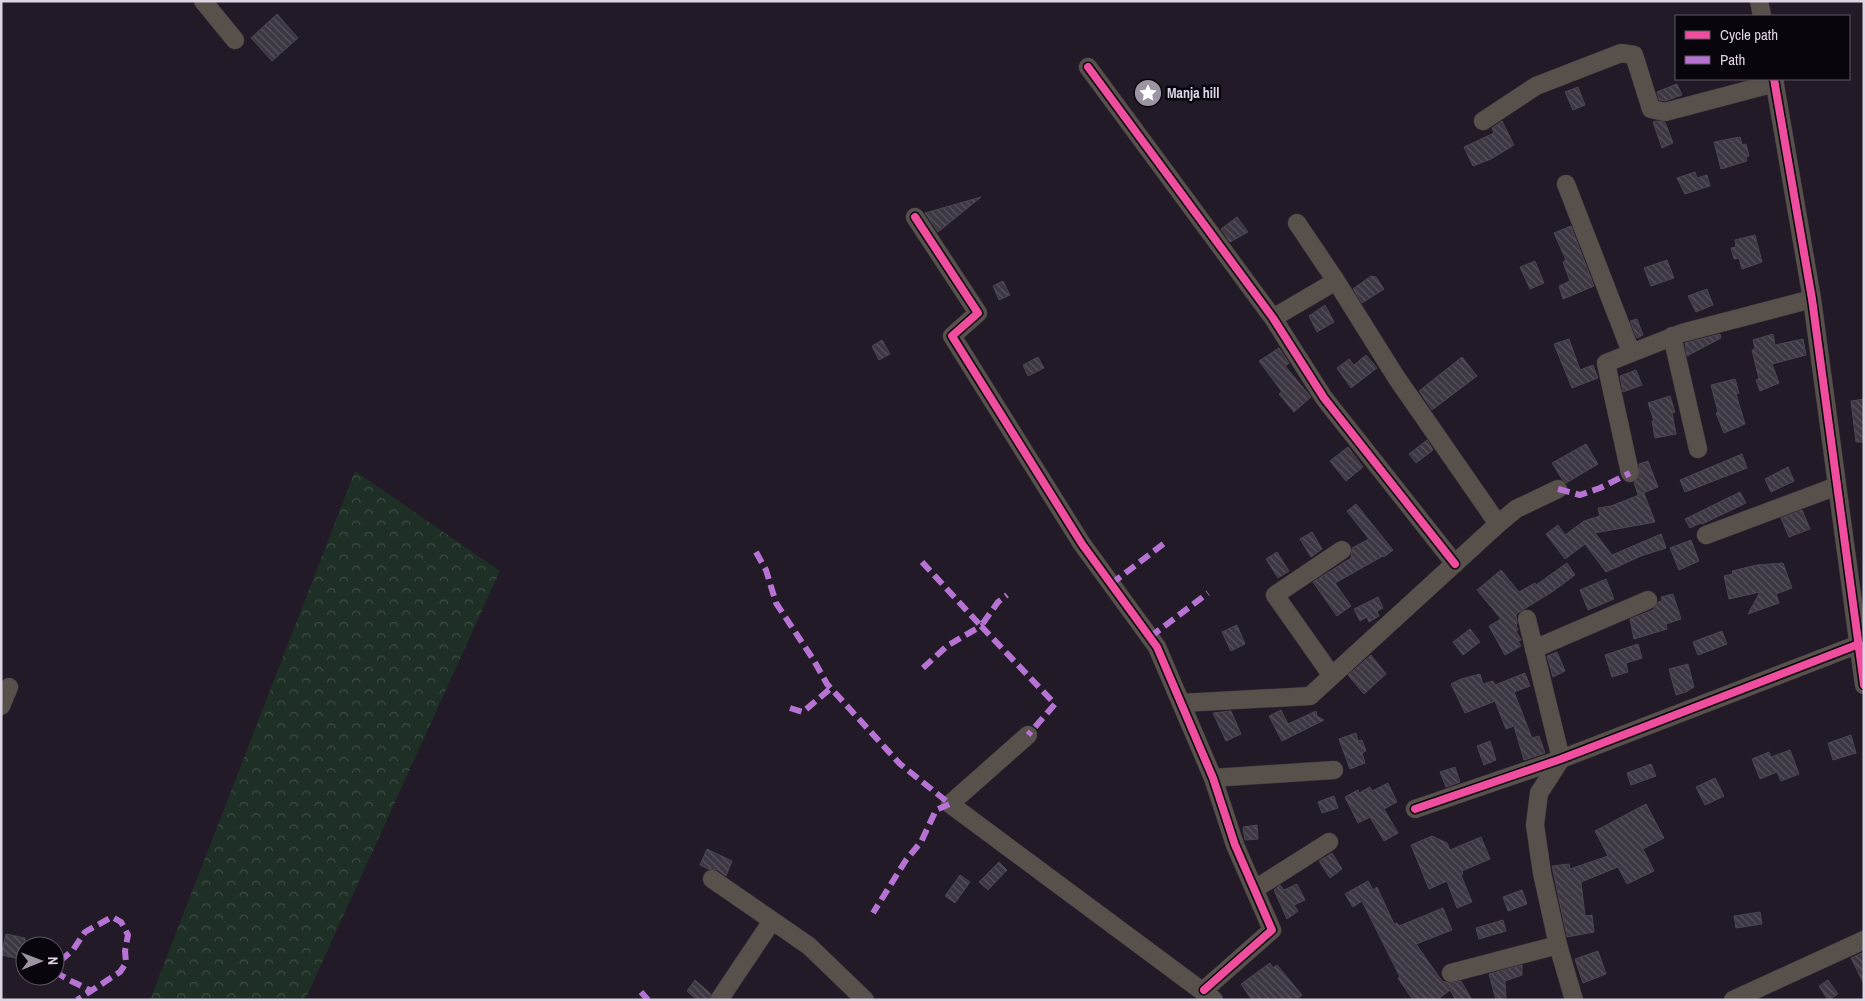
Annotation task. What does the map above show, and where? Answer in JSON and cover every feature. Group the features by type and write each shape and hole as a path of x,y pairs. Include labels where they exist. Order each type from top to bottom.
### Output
{"street":[{"path":"203,1 235,40"},
{"path":"1759,1 1762,15"},
{"path":"1483,121 1536,86 1621,53 1634,55 1651,109 1665,112 1774,81 1812,299 1864,684"},
{"path":"1088,67 1273,318 1324,398 1455,564"},
{"path":"1566,184 1631,352"},
{"path":"915,217 978,313 952,336 1082,544 1157,647 1213,778 1235,845 1272,930 1209,995 950,804 1028,735"},
{"path":"1296,223 1336,281 1396,377 1498,524"},
{"path":"1273,318 1336,281"},
{"path":"1630,474 1606,363 1672,336 1812,299"},
{"path":"1672,336 1698,449"},
{"path":"1706,535 1837,486"},
{"path":"1181,703 1310,696 1498,524 1516,509 1558,489"},
{"path":"1332,676 1275,595 1342,550"},
{"path":"1534,649 1648,600"},
{"path":"1527,619 1561,759 1539,793 1535,825 1542,873 1558,945 1574,1000"},
{"path":"1415,808 1561,759 1859,644"},
{"path":"1,706 9,687"},
{"path":"1213,778 1334,770"},
{"path":"1255,889 1329,842"},
{"path":"712,879 809,946 865,1000"},
{"path":"719,1000 772,921"},
{"path":"1733,1000 1864,940"},
{"path":"1450,973 1558,945"}],"green space":[{"path":"355,471 500,571 305,1000 150,1000"}],"building":[{"path":"277,14 298,38 272,61 251,38"},
{"path":"1677,84 1682,95 1665,101 1659,100 1657,92"},
{"path":"1578,87 1585,105 1573,110 1565,92"},
{"path":"1502,121 1514,145 1491,159 1473,166 1464,147 1494,133 1492,128"},
{"path":"1653,122 1665,122 1673,143 1662,148"},
{"path":"1740,137 1742,145 1746,144 1749,156 1746,157 1747,161 1721,169 1714,142"},
{"path":"1695,172 1697,178 1707,175 1710,186 1685,194 1677,178"},
{"path":"981,197 938,232 925,213"},
{"path":"1237,217 1248,232 1230,242 1221,229"},
{"path":"1571,226 1594,286 1563,299 1559,286 1570,281 1563,262 1566,260 1554,233"},
{"path":"1755,235 1762,262 1742,269 1739,258 1734,259 1731,248 1736,247 1735,240"},
{"path":"1667,260 1674,278 1651,286 1644,268"},
{"path":"1535,261 1544,283 1530,289 1520,267"},
{"path":"1371,276 1376,277 1384,289 1362,303 1353,289"},
{"path":"1003,281 1010,295 999,300 993,286"},
{"path":"1707,289 1713,305 1696,312 1688,296"},
{"path":"1325,305 1334,322 1317,332 1309,316"},
{"path":"1637,319 1643,335 1637,338 1630,321"},
{"path":"1720,334 1721,338 1687,356 1685,343"},
{"path":"1773,334 1775,345 1803,339 1806,355 1772,364 1779,383 1760,391 1756,380 1759,379 1752,350 1755,349 1753,340"},
{"path":"1569,339 1580,370 1593,365 1598,378 1572,388 1554,344"},
{"path":"882,340 890,354 879,360 872,346"},
{"path":"1279,348 1289,363 1285,366 1311,397 1294,412 1279,394 1282,392 1259,361"},
{"path":"1366,355 1377,368 1351,388 1337,368 1349,359 1354,365"},
{"path":"1038,357 1044,368 1028,376 1023,365"},
{"path":"1462,357 1477,376 1432,410 1419,391"},
{"path":"1636,370 1642,385 1623,392 1620,376"},
{"path":"1735,379 1739,393 1736,394 1745,424 1724,433 1716,413 1718,412 1711,385"},
{"path":"1670,396 1675,412 1672,413 1676,434 1655,438 1652,421 1654,421 1648,403"},
{"path":"1864,399 1864,442 1856,442 1851,401"},
{"path":"1427,440 1433,450 1416,463 1409,454"},
{"path":"1586,444 1598,464 1566,483 1552,463"},
{"path":"1348,447 1363,467 1346,481 1330,461"},
{"path":"1742,454 1747,468 1685,492 1680,480"},
{"path":"1648,461 1658,487 1638,495 1634,482 1640,476 1639,464"},
{"path":"1788,467 1794,481 1771,492 1765,479"},
{"path":"1740,492 1746,503 1690,528 1685,519"},
{"path":"1644,493 1655,522 1595,533 1612,555 1661,534 1666,548 1641,556 1606,572 1585,544 1565,559 1546,534 1558,525 1565,535 1584,521 1600,516 1598,508 1611,506"},
{"path":"1356,504 1393,550 1384,557 1335,583 1351,606 1337,616 1313,582 1351,558 1352,548 1369,539 1347,511"},
{"path":"1802,510 1810,529 1789,537 1781,518"},
{"path":"1312,532 1322,549 1311,557 1300,539"},
{"path":"1691,540 1699,561 1679,570 1670,548"},
{"path":"1277,552 1289,571 1278,578 1266,559"},
{"path":"1567,563 1575,575 1516,614 1518,630 1516,631 1521,640 1518,641 1521,646 1505,655 1489,626 1501,619 1477,590 1501,570 1519,592 1535,583 1536,585"},
{"path":"1783,563 1792,588 1776,594 1779,603 1748,614 1760,592 1729,599 1724,576 1733,574 1732,571 1757,565"},
{"path":"1606,579 1614,599 1588,610 1580,590"},
{"path":"1673,594 1681,619 1666,624 1667,629 1634,639 1630,619 1653,610 1658,602 1662,601 1661,597"},
{"path":"1378,597 1383,608 1377,611 1379,616 1369,622 1367,617 1360,621 1354,609"},
{"path":"1237,625 1245,644 1231,651 1222,632"},
{"path":"1470,629 1480,642 1463,655 1453,642"},
{"path":"1722,631 1727,644 1698,655 1693,642"},
{"path":"1638,644 1642,658 1626,663 1628,672 1612,677 1605,655"},
{"path":"1557,652 1565,671 1553,677 1547,656"},
{"path":"1371,655 1386,674 1364,694 1348,675"},
{"path":"1688,664 1694,687 1676,695 1669,669"},
{"path":"1525,673 1530,686 1514,692 1532,738 1539,736 1545,753 1524,760 1514,726 1506,729 1495,701 1465,713 1451,684 1480,674 1483,684 1493,681 1495,685"},
{"path":"1281,710 1288,724 1316,711 1317,716 1324,720 1282,741 1269,716"},
{"path":"1231,711 1241,734 1226,741 1213,713"},
{"path":"1356,733 1358,741 1362,740 1366,751 1362,753 1365,763 1350,769 1339,739"},
{"path":"1851,735 1856,753 1833,760 1828,743"},
{"path":"1490,741 1496,760 1484,765 1477,746"},
{"path":"1790,750 1799,774 1781,781 1777,772 1760,779 1752,759 1769,752 1771,757"},
{"path":"1651,764 1656,776 1631,785 1627,773"},
{"path":"1455,767 1460,782 1446,787 1440,772"},
{"path":"1715,778 1724,796 1705,805 1696,787"},
{"path":"1388,783 1397,802 1384,809 1398,833 1384,841 1370,817 1358,823 1345,797 1358,790 1359,793 1370,787 1372,791"},
{"path":"1334,796 1338,808 1322,813 1318,802"},
{"path":"1646,804 1664,838 1643,849 1654,871 1627,884 1618,867 1581,882 1585,916 1592,915 1594,932 1567,937 1552,866 1569,864 1570,869 1608,856 1595,831"},
{"path":"1257,825 1258,839 1245,840 1243,827"},
{"path":"1432,836 1447,843 1450,850 1481,837 1490,859 1462,871 1463,874 1461,875 1472,902 1457,908 1447,881 1429,889 1411,845"},
{"path":"707,849 732,861 726,876 718,870 708,869 700,865"},
{"path":"1332,853 1342,869 1330,878 1319,861"},
{"path":"999,862 1007,870 988,890 979,882"},
{"path":"960,875 970,882 955,903 945,896"},
{"path":"1368,881 1373,890 1377,887 1394,924 1397,923 1399,926 1443,908 1452,930 1416,944 1442,981 1449,983 1461,981 1472,1000 1456,1000 1450,990 1437,1000 1413,1000 1398,978 1400,977 1362,901 1353,907 1345,894"},
{"path":"1297,884 1305,900 1294,905 1298,911 1287,919 1274,890 1280,885 1284,890"},
{"path":"1522,890 1527,904 1508,911 1503,897"},
{"path":"1760,912 1762,924 1736,928 1734,916"},
{"path":"1503,920 1506,931 1479,939 1476,928"},
{"path":"6,934 16,936 15,958 1,955"},
{"path":"1598,951 1606,974 1583,983 1575,959"},
{"path":"1864,952 1864,984 1851,958"},
{"path":"1270,963 1273,968 1277,965 1302,995 1296,1000 1252,1000 1241,984"},
{"path":"1522,965 1522,975 1505,981 1506,1000 1496,1000 1489,974"},
{"path":"695,980 711,994 708,1000 697,1000 687,991"},
{"path":"1828,980 1838,994 1828,1000 1819,986"}],"marked path":[{"path":"1558,489 1580,495 1600,488 1630,473"},
{"path":"1111,584 1166,542"},
{"path":"756,552 766,570 776,603 827,684 900,764 950,804 936,810 921,842 906,860 873,913"},
{"path":"922,562 981,626 998,602 1007,595"},
{"path":"1150,637 1208,593"},
{"path":"923,668 947,646 981,626 1055,704 1028,735"},
{"path":"790,708 803,712 831,688"},
{"path":"65,957 73,950 85,932 112,917 121,922 128,935 125,951 126,963 120,972 77,1000"},
{"path":"65,977 91,991"},
{"path":"641,992 648,1000"}],"cycle path":[{"path":"1088,67 1273,318 1324,398 1455,564"},
{"path":"1774,80 1812,299 1864,685"},
{"path":"915,217 978,313 952,336 1082,544 1157,647 1213,778 1235,845 1272,930 1204,990"},
{"path":"1415,809 1561,759 1859,644"}],"place":[{"name":"Manja hill","path":"1148,93"}]}
